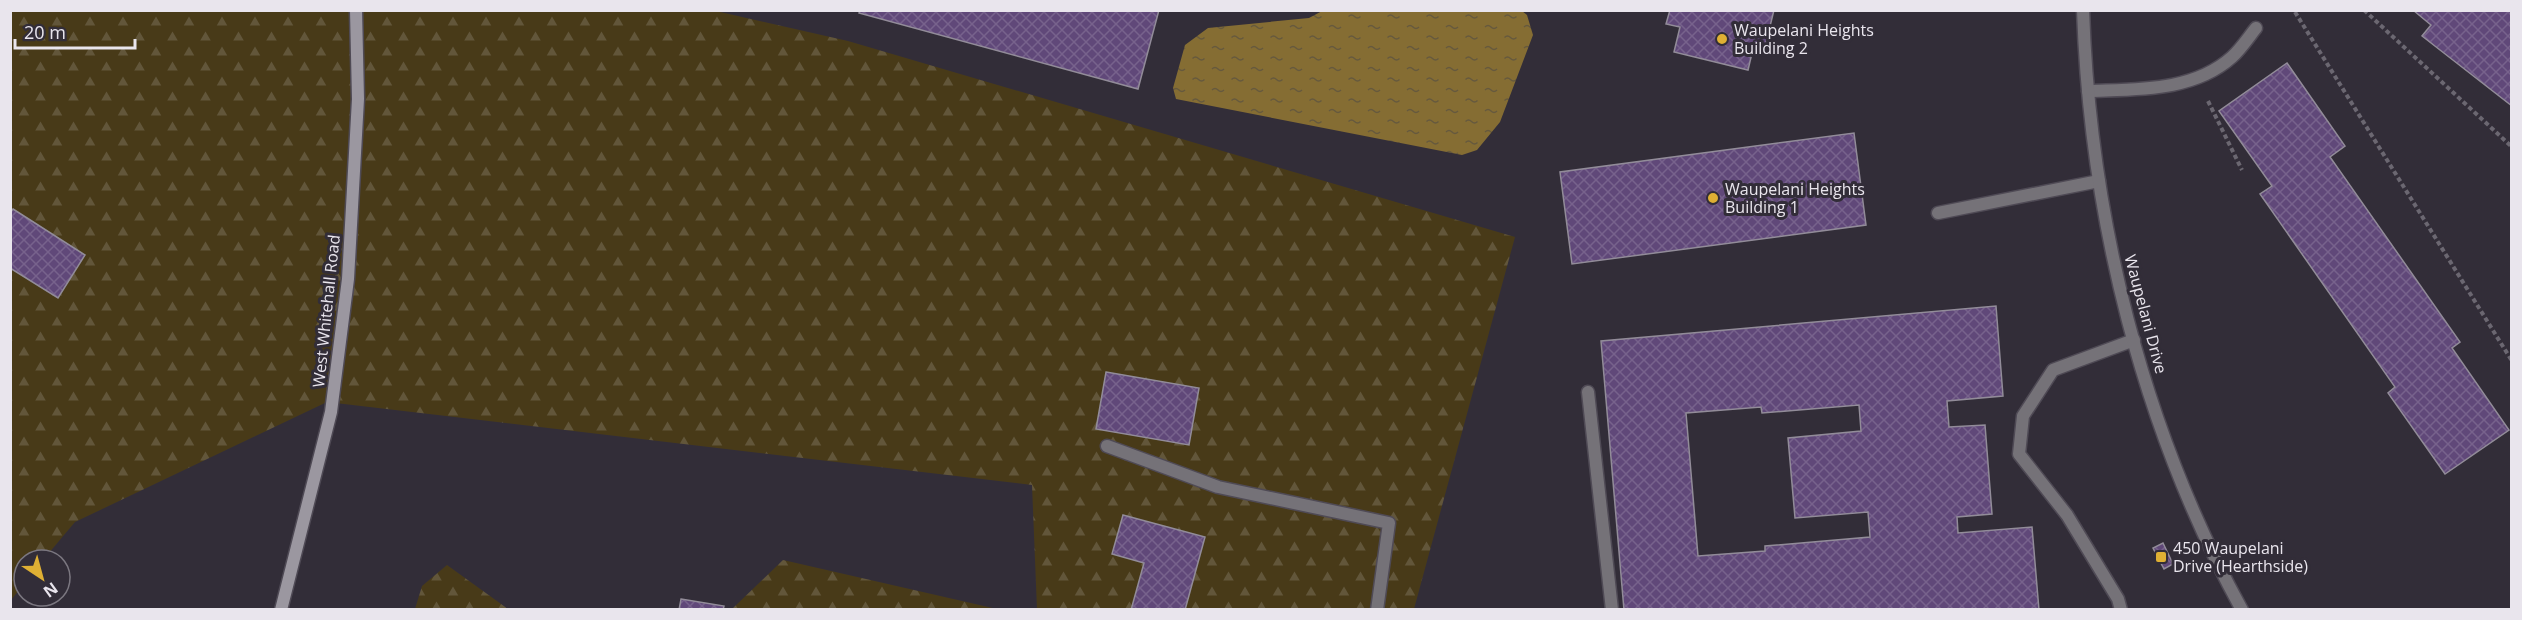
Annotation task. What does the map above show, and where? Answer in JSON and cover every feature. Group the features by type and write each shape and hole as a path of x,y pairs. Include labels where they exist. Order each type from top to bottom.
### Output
{"main road":[{"name":"West Whitehall Road","path":"281,609 331,412 348,279 358,99 356,10"}],"street":[{"name":"Waupelani Drive","path":"2083,10 2088,91 2099,181 2117,274 2134,340 2184,485 2217,560 2242,609"},
{"path":"2088,91 2158,89 2197,77 2231,58 2256,28"},
{"path":"1938,213 2099,181"},
{"path":"2121,609 2118,599 2067,515 2019,454 2023,416 2053,370 2134,340"},
{"path":"1588,392 1612,609"},
{"path":"1107,446 1218,487 1389,523 1377,609"}],"path":[{"path":"2364,10 2511,147"},
{"path":"2295,12 2511,361"},
{"path":"2197,77 2242,170"}],"green space":[{"path":"11,11 716,11 848,41 1515,237 1414,609 1037,609 1032,485 327,402 75,522 53,548 12,548 11,600"},
{"path":"783,560 997,609 732,609"},
{"path":"447,565 508,609 415,609 422,586"}],"water":[{"path":"1324,10 1522,11 1527,15 1533,35 1500,122 1477,150 1462,155 1176,99 1173,88 1185,45 1208,28 1309,18"}],"building":[{"path":"860,10 1159,10 1138,89 859,13"},
{"name":"Waupelani Heights Building 2","path":"1670,10 1774,10 1763,55 1752,53 1748,70 1674,52 1680,27 1666,24"},
{"path":"2413,10 2512,10 2512,106 2422,36 2431,25"},
{"path":"2287,63 2345,146 2330,157 2460,342 2452,348 2509,430 2445,474 2388,393 2395,387 2260,194 2272,186 2219,111"},
{"name":"Waupelani Heights Building 1","path":"1854,133 1866,225 1572,264 1560,172"},
{"path":"13,209 85,255 58,298 10,268 10,213"},
{"path":"1996,306 2003,396 1947,401 1949,427 1985,425 1992,514 1957,517 1958,533 2032,527 2039,610 1624,610 1601,341","holes":["1859,405 1861,431 1788,438 1795,518 1868,512 1870,537 1765,546 1765,551 1698,556 1686,413 1761,407 1762,413"]},
{"path":"1106,372 1199,388 1189,445 1096,429"},
{"path":"1123,515 1205,537 1185,610 1131,610 1144,563 1112,554"},
{"path":"2163,543 2173,564 2164,569 2153,548"},
{"path":"681,599 724,606 723,610 679,610"}],"place":[{"name":"Waupelani Heights Building 2","path":"1722,39"},
{"name":"Waupelani Heights Building 1","path":"1713,198"},
{"name":"450 Waupelani Drive (Hearthside)","path":"2161,557"}]}
